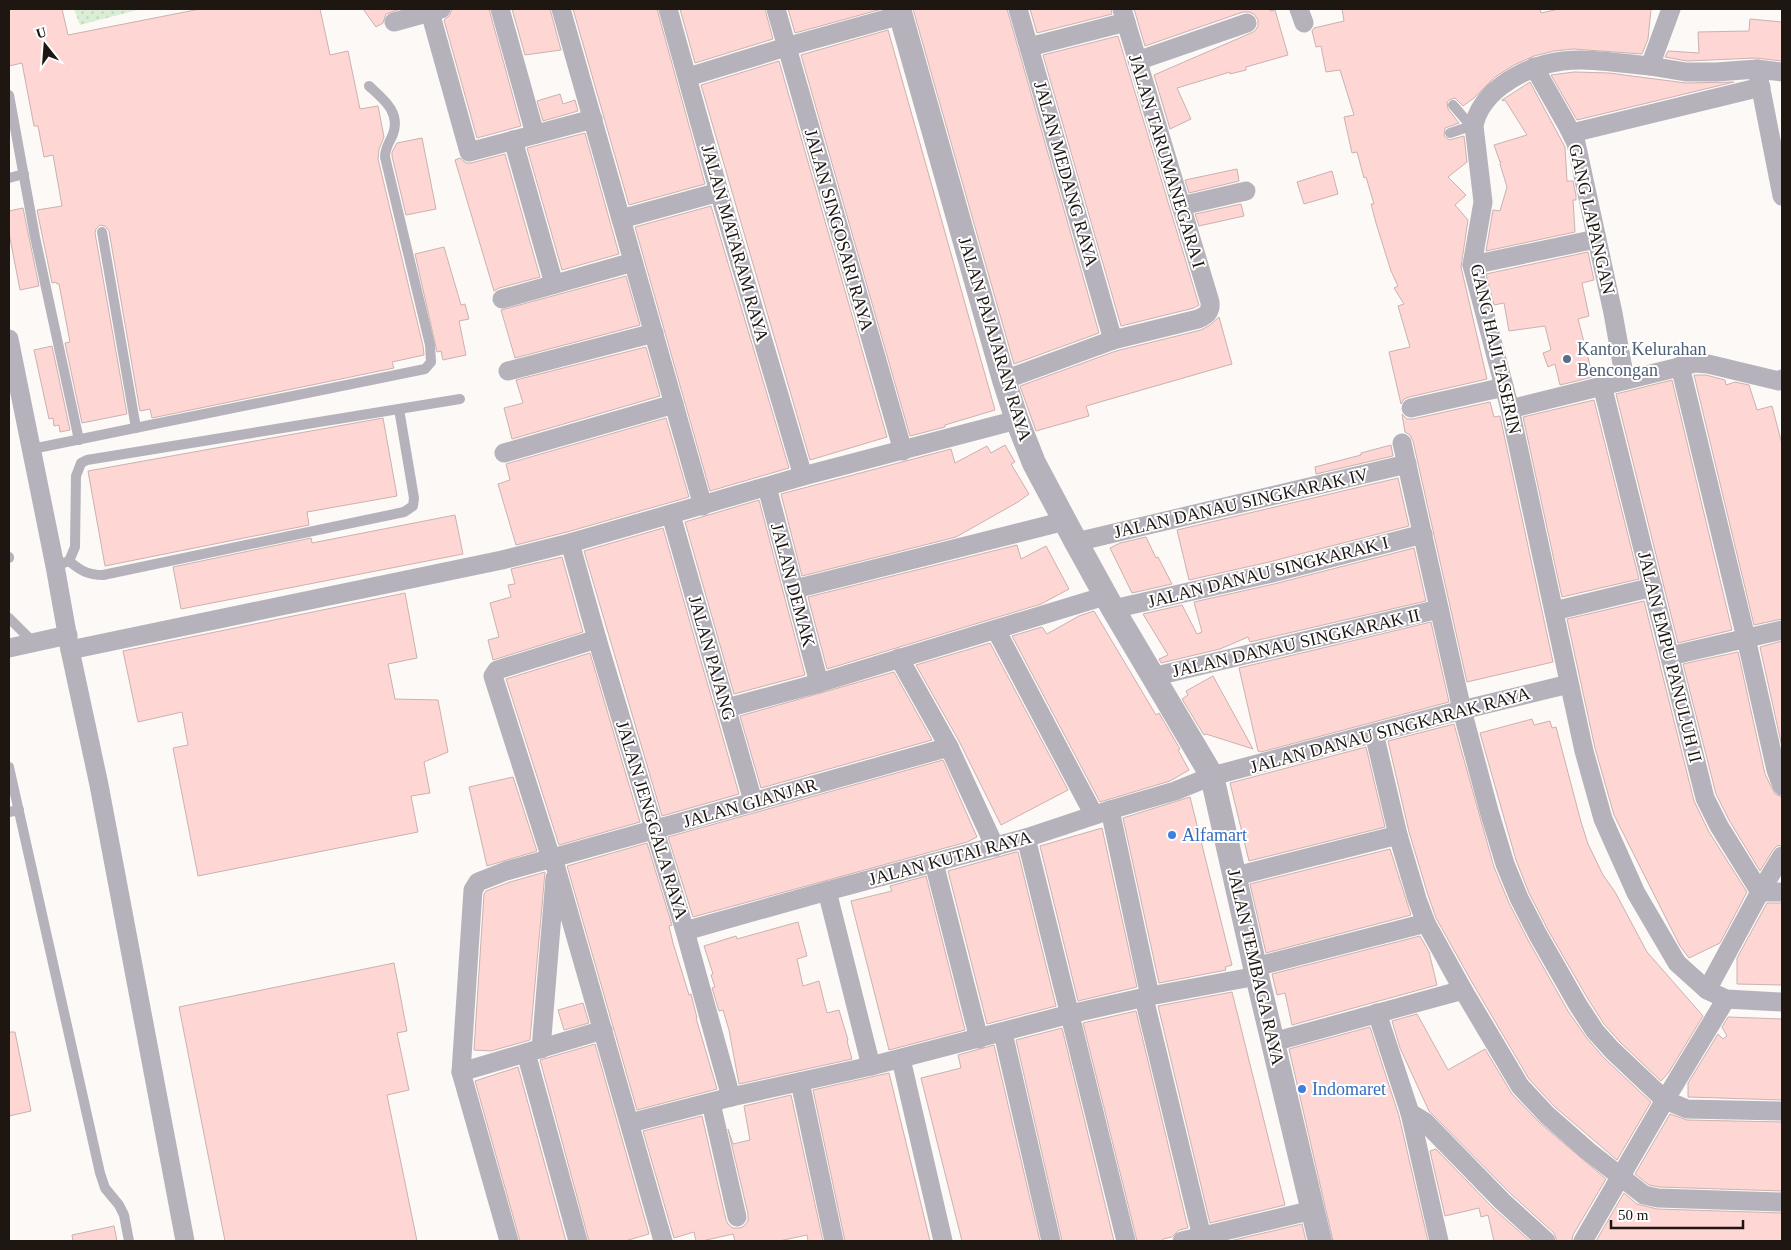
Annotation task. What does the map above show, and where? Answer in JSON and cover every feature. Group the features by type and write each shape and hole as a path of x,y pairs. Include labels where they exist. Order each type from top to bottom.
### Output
{"street":[{"path":"500,9 535,134"},
{"path":"561,9 703,506"},
{"name":"JALAN MATARAM RAYA","path":"668,9 719,192 803,476"},
{"name":"JALAN SINGOSARI RAYA","path":"776,9 903,451"},
{"name":"JALAN MEDANG RAYA","path":"1018,9 1113,340"},
{"path":"1650,66 1671,9"},
{"path":"394,22 436,10 470,152 593,119"},
{"path":"688,77 900,12"},
{"name":"JALAN PAJAJARAN RAYA","path":"900,12 1004,380 1034,463 1152,677"},
{"path":"1029,48 1124,15"},
{"name":"JALAN TARUMANEGARA I","path":"1113,340 1198,318 1210,310 1210,302 1124,15"},
{"path":"1137,61 1247,23"},
{"name":"GANG HAJI TASERIN","path":"1726,999 1707,990 1678,963 1636,893 1603,819 1584,751 1510,409 1472,265 1483,202 1472,126 1476,115 1485,101 1509,81 1534,67 1574,59 1694,72 1716,72 1759,78"},
{"name":"GANG LAPANGAN","path":"1534,67 1572,133 1582,170 1615,322 1625,380"},
{"path":"1572,133 1782,72"},
{"path":"1759,78 1782,196"},
{"path":"513,140 554,284"},
{"path":"1181,206 1246,191"},
{"path":"621,219 719,192"},
{"path":"1472,265 1596,239"},
{"path":"502,299 634,262"},
{"path":"508,371 654,333"},
{"path":"9,339 32,450 62,564 69,643 99,785 185,1241"},
{"path":"1004,380 1113,340"},
{"path":"1510,409 1701,362 1781,383"},
{"path":"1680,366 1776,770 1782,786"},
{"path":"1411,408 1504,387"},
{"name":"JALAN EMPU PANULUH II","path":"1603,389 1705,798 1719,826 1760,892"},
{"path":"504,453 674,404"},
{"path":"9,648 34,643 69,643 502,560 671,515 803,476 1018,420"},
{"path":"1402,443 1462,710 1505,864 1523,906 1574,998 1595,1031 1612,1050 1665,1100 1687,1109 1782,1111"},
{"name":"JALAN DANAU SINGKARAK IV","path":"795,589 1407,464"},
{"name":"JALAN DEMAK","path":"767,487 819,683"},
{"name":"JALAN PAJANG","path":"671,515 753,801"},
{"name":"JALAN DANAU SINGKARAK I","path":"727,708 819,683 996,630 1109,602 1272,573 1423,534"},
{"name":"JALAN JENGGALA RAYA","path":"570,543 685,931 731,1097"},
{"path":"1554,611 1653,587"},
{"name":"JALAN DANAU SINGKARAK II","path":"1152,677 1439,609"},
{"path":"996,630 1102,813 1147,997 1202,1239"},
{"path":"1670,656 1782,630"},
{"path":"597,639 497,670 493,676 553,863 663,1241"},
{"path":"899,658 949,748 995,847"},
{"name":"JALAN TEMBAGA RAYA","path":"1152,677 1212,776 1320,1241"},
{"name":"JALAN DANAU SINGKARAK RAYA","path":"1212,776 1462,710 1569,684"},
{"path":"1374,733 1398,835 1426,923 1520,1086 1547,1114 1644,1195 1651,1198 1782,1202"},
{"name":"JALAN GIANJAR","path":"509,1241 461,1072 473,890 478,882 506,871 553,863 654,830 753,801 949,748"},
{"name":"JALAN KUTAI RAYA","path":"685,931 1026,838 1175,791 1212,776"},
{"path":"1236,876 1398,835"},
{"path":"1026,838 1126,1241"},
{"path":"1707,990 1760,892 1782,856"},
{"path":"553,863 534,1051 578,1241"},
{"path":"934,863 979,1039"},
{"path":"827,891 871,1066"},
{"path":"1760,892 1782,892"},
{"path":"630,1123 731,1097 802,1091 871,1066 1070,1014 1256,971 1426,923"},
{"path":"1273,1042 1463,990"},
{"path":"1583,1241 1726,999 1782,1002"},
{"path":"1377,1014 1410,1113 1439,1241"},
{"path":"461,1072 603,1030"},
{"path":"1002,1033 1051,1241"},
{"path":"901,1059 943,1241"},
{"path":"802,1091 834,1241"},
{"path":"711,1103 737,1217"},
{"path":"1410,1113 1425,1122 1502,1201 1546,1241"},
{"path":"1182,1241 1202,1239 1312,1210"}],"lane":[{"path":"32,450 425,369 431,362 430,345 385,157 385,149 393,133 393,111 390,105 369,86"},
{"path":"9,94 35,237 79,440"},
{"path":"1450,134 1472,126 1453,105"},
{"path":"9,178 24,174"},
{"path":"102,232 136,428"},
{"path":"399,409 414,498 413,506 404,512 103,575 92,575 62,564 75,547 76,476 81,463 86,460 460,399"},
{"path":"9,618 34,643"},
{"path":"9,767 14,811 100,1173 105,1188 119,1205 124,1215 129,1241"}],"green space":[{"path":"74,9 141,9 80,25"}],"building":[{"path":"9,9 62,9 68,35 200,9 320,9 330,55 348,51 360,109 378,106 384,137 379,149 378,159 424,355 392,362 394,368 152,418 150,409 140,411 109,231 105,226 100,225 95,233 127,414 82,423 65,343 70,342 59,284 56,282 52,283 37,210 62,206 53,155 44,157 38,126 34,126 22,63 9,66"},
{"path":"363,9 400,9 386,14 383,23 376,27"},
{"path":"452,9 489,9 521,126 477,138 444,20 449,16"},
{"path":"512,9 550,9 561,50 525,55"},
{"path":"573,9 657,9 705,184 629,205"},
{"path":"680,9 765,9 773,39 695,63"},
{"path":"788,9 882,9 795,33"},
{"path":"913,9 1007,9 1099,333 1014,364"},
{"path":"1030,9 1111,9 1112,14 1037,33"},
{"path":"1134,9 1275,10 1288,55 1246,67 1246,70 1230,74 1230,72 1177,88 1191,119 1170,129 1154,75 1255,31 1258,26 1258,20 1254,14 1243,12 1145,46"},
{"path":"1342,9 1540,9 1541,13 1559,9 1651,9 1648,39 1642,54 1573,49 1554,51 1534,56 1514,65 1495,77 1463,106 1455,98 1447,102 1448,109 1459,123 1445,128 1444,136 1449,140 1464,136 1467,162 1448,177 1466,195 1455,205 1468,220 1461,267 1487,379 1409,397 1404,399 1401,404 1389,352 1410,347 1398,306 1404,304 1394,288 1398,286 1391,271 1376,223 1371,204 1374,204 1366,177 1364,178 1357,152 1352,153 1344,117 1354,115 1340,70 1326,72 1321,46 1316,47 1312,31 1314,28 1344,21"},
{"path":"1750,19 1782,22 1782,61 1756,58 1687,61 1665,57 1668,51 1699,53 1698,32 1749,31"},
{"path":"888,30 995,410 945,425 945,427 910,436 801,55"},
{"path":"1118,36 1199,305 1194,308 1121,326 1043,55"},
{"path":"779,61 887,437 810,460 701,85"},
{"path":"1574,72 1609,73 1686,83 1734,82 1577,120 1551,75"},
{"path":"1530,82 1565,147 1567,181 1573,181 1576,195 1576,200 1573,200 1575,232 1486,251 1493,210 1500,211 1507,187 1500,164 1501,161 1494,145 1527,135 1505,100 1502,100"},
{"path":"560,94 563,104 575,100 578,111 543,121 537,101"},
{"path":"585,133 619,254 562,270 527,148"},
{"path":"422,138 436,209 406,215 392,152 397,143"},
{"path":"505,154 540,277 494,291 455,160 460,158 466,163 471,163"},
{"path":"1237,169 1239,181 1189,193 1185,180"},
{"path":"1332,171 1338,194 1304,204 1297,182"},
{"path":"1241,204 1244,216 1199,226 1195,214"},
{"path":"711,206 789,468 710,491 635,227"},
{"path":"23,208 39,286 20,290 9,233 9,211"},
{"path":"444,247 461,305 465,304 469,319 459,321 466,355 443,360 441,351 437,352 415,254"},
{"path":"1588,252 1594,280 1582,283 1589,316 1578,319 1593,377 1560,385 1555,364 1548,367 1543,353 1551,350 1545,326 1509,331 1504,303 1494,305 1486,274"},
{"path":"626,276 640,325 515,358 501,310"},
{"path":"1219,317 1232,364 1086,406 1089,416 1036,431 1020,386 1116,351 1201,330"},
{"path":"52,346 70,430 60,432 59,425 54,426 53,418 49,419 34,350"},
{"path":"646,347 660,396 512,439 504,408 523,403 516,380"},
{"path":"1694,375 1706,375 1725,380 1726,385 1735,382 1749,385 1757,410 1772,406 1782,444 1782,619 1754,625"},
{"path":"1672,380 1732,630 1678,643 1616,394"},
{"path":"1594,400 1639,579 1562,597 1523,417"},
{"path":"1490,402 1494,417 1500,416 1553,662 1467,682 1413,441 1410,435 1405,432 1402,414 1407,419 1413,419"},
{"path":"383,418 397,496 307,512 309,525 105,566 88,471"},
{"path":"666,418 689,497 516,545 498,484 510,480 506,464"},
{"path":"1005,445 1015,462 1011,464 1029,494 1018,502 956,537 802,576 781,494 951,449 955,463 987,446 991,453"},
{"path":"1391,445 1393,456 1316,474 1315,467"},
{"path":"1398,478 1409,526 1269,562 1189,580 1177,530"},
{"path":"759,500 805,675 734,694 685,522"},
{"path":"455,515 463,554 181,609 173,567 311,538 312,543"},
{"path":"663,528 739,794 662,816 584,551"},
{"path":"1146,537 1172,584 1132,593 1110,548 1120,543"},
{"path":"1017,545 1021,559 1046,546 1069,589 1041,604 827,669 808,597"},
{"path":"1414,548 1426,601 1250,642 1248,637 1220,649 1161,663 1159,659 1168,655 1143,614 1182,605 1197,634 1202,632 1194,602 1274,584"},
{"path":"562,557 583,632 493,660 488,640 499,637 490,603 511,597 508,585 515,584 511,569"},
{"path":"405,593 417,658 388,664 395,699 438,700 448,752 424,762 430,793 411,796 418,832 198,876 173,748 188,745 182,712 138,722 123,651"},
{"path":"1644,601 1694,801 1709,832 1747,892 1720,943 1689,958 1680,946 1614,815 1595,748 1567,619"},
{"path":"1094,611 1156,715 1159,713 1180,749 1178,750 1189,770 1170,781 1100,802 1012,636 1042,627 1047,634 1079,616"},
{"path":"1431,622 1449,702 1261,752 1258,751 1239,668"},
{"path":"1782,641 1782,747 1760,647"},
{"path":"990,643 1068,790 1001,825 959,741 916,665"},
{"path":"1738,652 1765,774 1775,794 1782,797 1782,845 1777,846 1773,850 1760,871 1729,820 1716,794 1683,664"},
{"path":"590,653 640,822 559,845 506,679"},
{"path":"894,672 932,740 761,788 740,716"},
{"path":"1213,676 1253,749 1206,734 1204,735 1182,699 1188,695 1186,691"},
{"path":"1532,719 1534,725 1550,721 1552,728 1556,727 1581,822 1588,844 1603,875 1615,892 1647,952 1703,1016 1669,1072 1661,1081 1604,1024 1548,930 1529,893 1516,860 1480,733"},
{"path":"1454,724 1494,867 1509,903 1528,940 1568,1011 1586,1037 1604,1058 1651,1102 1617,1160 1555,1107 1529,1079 1436,918 1409,832 1388,741"},
{"path":"1366,747 1385,827 1249,861 1230,783"},
{"path":"943,760 977,837 967,842 693,917 668,837"},
{"path":"513,777 537,851 487,866 469,787"},
{"path":"1190,797 1232,965 1225,967 1226,970 1159,983 1123,818"},
{"path":"1102,828 1137,987 1078,1001 1040,846"},
{"path":"647,843 672,925 669,926 673,943 689,995 691,994 696,1018 717,1089 637,1110 567,866"},
{"path":"1390,849 1411,915 1266,953 1250,884"},
{"path":"1018,852 1056,1006 987,1024 948,871"},
{"path":"545,872 530,1040 491,1051 474,1050 484,894 486,891 510,882"},
{"path":"926,876 965,1030 889,1050 851,901 892,891 890,886"},
{"path":"1767,903 1782,903 1782,985 1737,984 1737,958"},
{"path":"798,922 807,956 797,959 803,986 819,981 827,1013 839,1010 852,1059 739,1084 729,1030 723,1010 719,1011 712,988 715,987 711,975 713,974 704,946 736,936 737,939"},
{"path":"1420,936 1429,952 1437,985 1292,1025 1285,993 1277,995 1272,974"},
{"path":"394,963 407,1031 397,1033 409,1090 387,1095 417,1241 225,1241 179,1007"},
{"path":"1232,992 1285,1205 1210,1223 1158,1006"},
{"path":"583,1003 589,1023 564,1030 558,1010"},
{"path":"1136,1011 1188,1228 1179,1230 1172,1237 1163,1239 1163,1241 1137,1241 1083,1023"},
{"path":"1417,1014 1448,1070 1485,1049 1512,1094 1540,1123 1606,1179 1573,1235 1572,1241 1557,1241 1554,1233 1510,1193 1429,1111 1400,1048 1392,1021"},
{"path":"1728,1017 1782,1019 1782,1100 1688,1097 1688,1083 1718,1034 1723,1039 1727,1036 1722,1027"},
{"path":"1370,1027 1399,1116 1428,1241 1333,1241 1289,1049"},
{"path":"1062,1028 1114,1241 1062,1241 1016,1040"},
{"path":"9,1032 15,1032 31,1111 9,1116"},
{"path":"595,1044 649,1234 625,1241 589,1241 540,1060"},
{"path":"994,1045 1040,1241 962,1241 921,1078 961,1068 958,1055"},
{"path":"518,1067 566,1241 520,1241 475,1081"},
{"path":"889,1073 930,1241 845,1241 813,1090"},
{"path":"791,1095 823,1241 808,1241 807,1235 779,1241 735,1241 733,1234 696,1241 694,1232 674,1238 643,1131 702,1116 726,1220 733,1228 740,1228 748,1221 748,1214 728,1129 733,1144 750,1140 744,1106"},
{"path":"1670,1114 1687,1120 1782,1122 1782,1191 1659,1187 1649,1185 1635,1174"},
{"path":"1436,1149 1494,1209 1530,1241 1494,1241 1488,1215 1481,1217 1479,1208 1445,1216 1430,1151"},
{"path":"1624,1193 1637,1204 1657,1209 1782,1213 1782,1241 1596,1241"},
{"path":"1302,1224 1306,1241 1230,1241"},
{"path":"114,1226 117,1241 73,1241 72,1235"}],"place":[{"name":"Kantor Kelurahan Bencongan","path":"1567,359"},
{"name":"Alfamart","path":"1172,835"},
{"name":"Indomaret","path":"1302,1089"}]}
